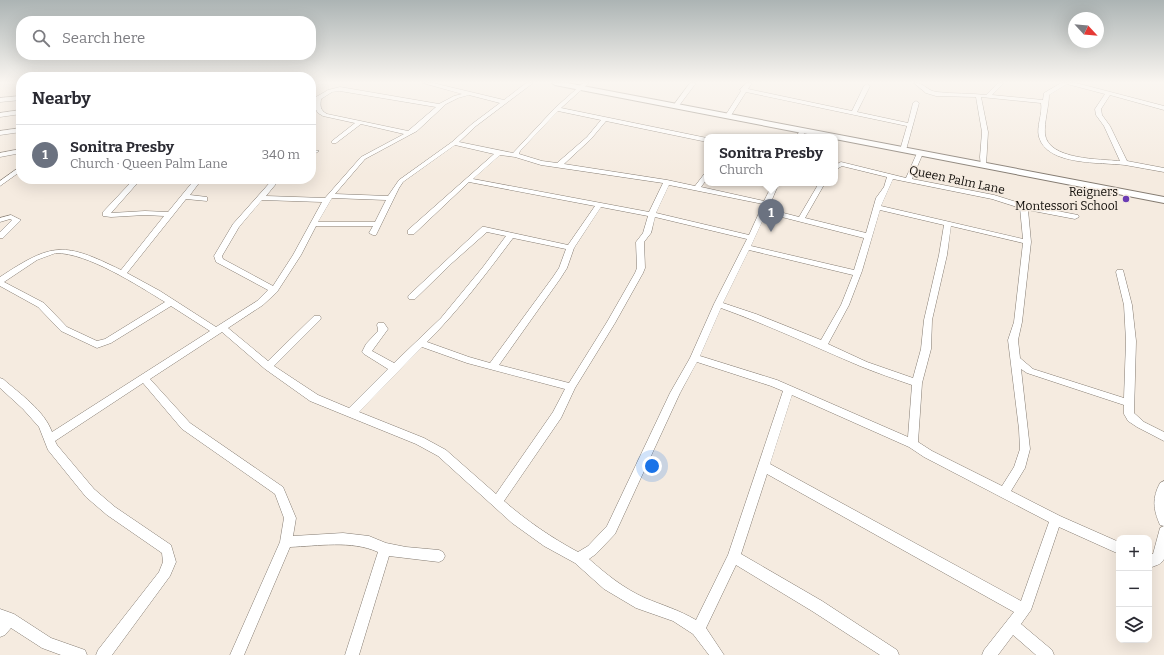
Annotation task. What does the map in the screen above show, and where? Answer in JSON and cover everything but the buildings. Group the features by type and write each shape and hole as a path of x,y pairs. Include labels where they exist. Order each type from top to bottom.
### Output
{"street":[{"path":"0,115 10,114"},
{"path":"320,114 409,133"},
{"path":"50,439 260,303 274,290 297,256 328,198 363,158 409,133 431,114"},
{"path":"373,233 390,198 401,181 454,143 490,114"},
{"path":"516,155 517,151 553,114"},
{"path":"579,114 704,139"},
{"path":"715,114 801,133"},
{"path":"857,114 910,125"},
{"path":"903,150 913,114"},
{"path":"982,114 985,132 985,144 982,149 983,166"},
{"path":"1045,114 1042,136 1048,148 1052,151 1084,160 1124,163 1164,170"},
{"path":"1099,114 1107,126 1124,163"},
{"path":"559,165 589,138 605,119"},
{"path":"334,142 359,123"},
{"path":"0,133 16,131"},
{"path":"838,139 920,153 1164,200"},
{"path":"454,143 499,153 516,155 542,163 697,188 765,207 801,219 867,236"},
{"path":"0,155 16,152"},
{"path":"411,232 470,180 486,163 499,153"},
{"path":"908,181 920,153"},
{"name":"Queen Palm Lane","path":"838,166 841,164 890,177 994,197 1024,207 1075,217"},
{"path":"1,182 16,172"},
{"path":"823,345 845,305 857,273 867,236 880,198 887,187 890,177"},
{"path":"697,188 704,178"},
{"path":"470,180 709,226 790,258 857,273"},
{"path":"497,502 557,415 571,387 611,323 642,268 640,242 647,233 652,214 666,182"},
{"path":"133,184 106,214 111,216 145,213 168,214"},
{"path":"123,273 168,214 195,184"},
{"path":"272,184 236,226 218,256 219,260 274,290"},
{"path":"579,559 592,550 611,530 676,393 695,358 718,304 775,186"},
{"path":"801,219 820,186"},
{"path":"183,197 196,197 204,199"},
{"path":"259,198 390,198"},
{"path":"492,367 556,279 563,268 570,248 599,205"},
{"path":"878,207 1027,242"},
{"path":"1004,493 1019,468 1025,449 1013,340 1018,322 1027,242 1024,207"},
{"path":"0,220 11,217 17,220 0,236"},
{"path":"913,444 918,383 926,349 928,320 943,255 948,223"},
{"path":"314,224 377,224"},
{"path":"412,297 485,229 570,248"},
{"path":"351,413 440,325 467,294 511,236"},
{"path":"171,302 108,341 97,346 64,329 41,306 0,282 25,265 47,253 57,251 68,252 123,273 219,329 268,367 314,398 420,441 442,453 516,519 548,542 579,559 609,585 641,603 677,616 698,629 717,655"},
{"path":"1120,272 1128,305 1131,342 1129,414 1132,418 1164,436"},
{"path":"718,304 753,316 864,364 918,383"},
{"path":"268,367 317,318"},
{"path":"381,325 383,329 382,333 367,348 367,352 395,368"},
{"path":"421,343 467,360 571,387"},
{"path":"695,358 746,373 789,389 913,444 928,454 1056,520 1116,547"},
{"path":"1015,359 1030,371 1129,403"},
{"path":"1017,376 1030,371"},
{"path":"144,378 186,426 279,491 290,518 286,542 237,655"},
{"path":"0,382 4,392 44,425 52,447 90,492 111,511 167,549 170,558 169,568 103,655"},
{"path":"698,629 734,558 789,389"},
{"path":"763,466 1024,610"},
{"path":"1164,486 1159,493 1158,500 1164,521"},
{"path":"989,655 1024,610 1056,520"},
{"path":"1152,561 1158,558 1164,532"},
{"path":"286,542 342,539 369,542 385,549 438,556"},
{"path":"352,655 385,549"},
{"path":"734,558 818,606 892,655"},
{"path":"0,630 4,618 46,643 80,655"},
{"path":"1012,625 1047,655"}],"place":[{"name":"Reigners Montessori School","path":"1126,199"},
{"name":"Sonitra Presby","path":"771,232"}]}
